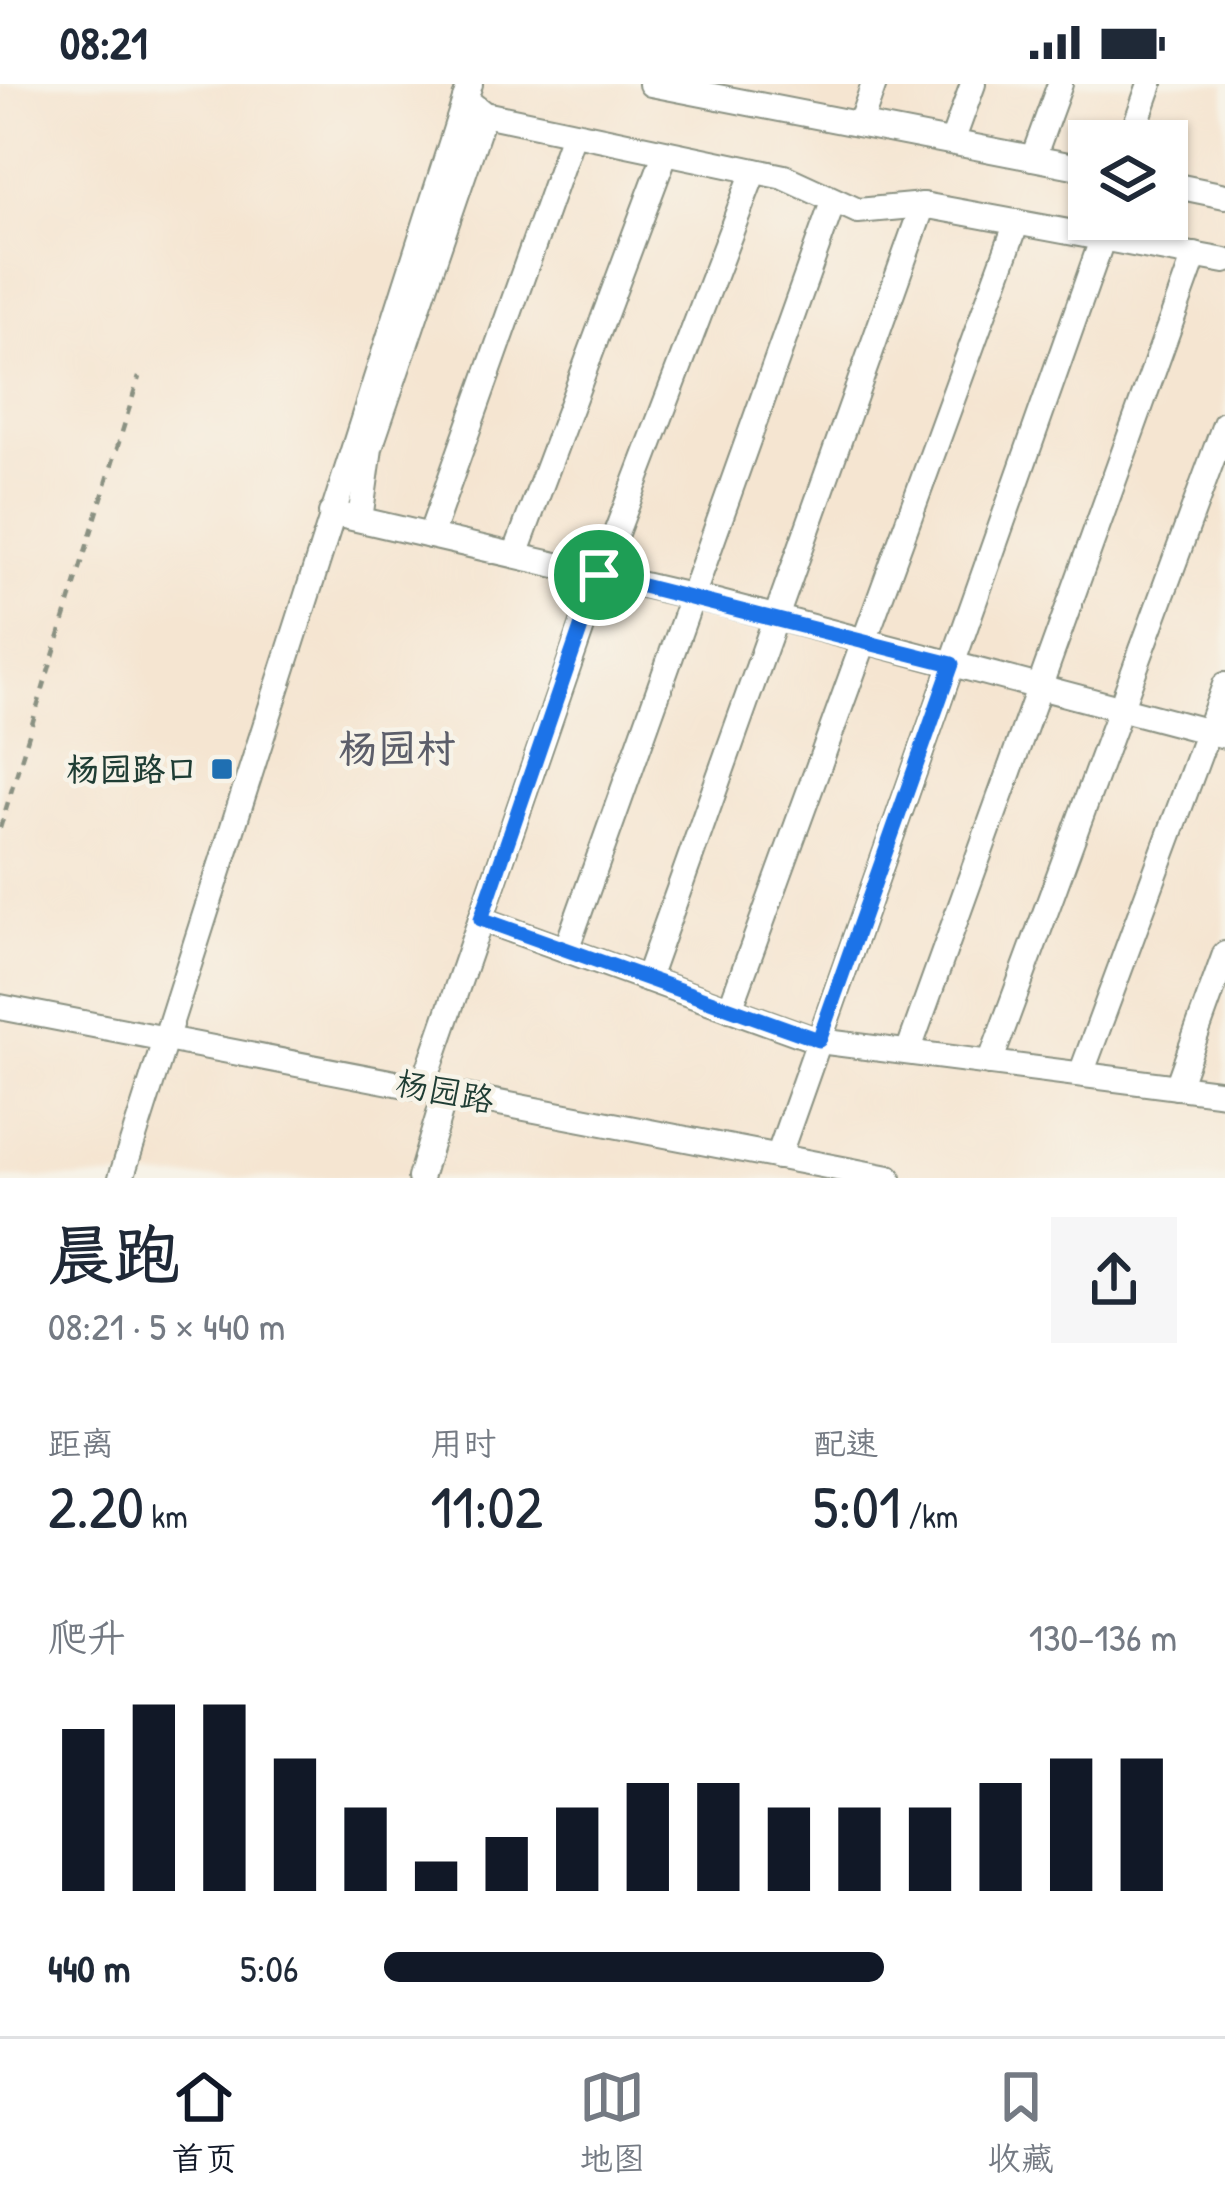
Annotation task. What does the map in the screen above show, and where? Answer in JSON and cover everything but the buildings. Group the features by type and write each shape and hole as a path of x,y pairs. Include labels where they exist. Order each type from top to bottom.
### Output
{"street":[{"path":"651,84 781,96 860,124 1068,165"},
{"path":"860,124 874,84"},
{"path":"952,142 973,84"},
{"path":"1033,158 1060,84"},
{"path":"1137,120 1150,84"},
{"path":"473,99 573,134 784,177 858,212 923,206 1068,231"},
{"path":"121,1178 331,513 473,99"},
{"path":"360,519 370,448 473,99"},
{"path":"430,536 573,134"},
{"path":"515,555 665,154"},
{"path":"1188,188 1220,195 1225,167"},
{"path":"420,1178 435,1089 481,919 599,575 754,171"},
{"path":"566,950 833,202"},
{"path":"647,979 923,206"},
{"path":"730,1009 1017,222"},
{"path":"778,1157 1102,240"},
{"path":"1118,240 1225,261"},
{"path":"908,1052 1195,255"},
{"path":"990,1063 1225,424"},
{"path":"331,513 693,596 1216,734"},
{"path":"1081,1074 1216,734 1225,685"},
{"path":"481,919 819,1040 1225,1093"},
{"path":"1177,1087 1225,954"},
{"name":"杨园路","path":"0,1007 163,1035 875,1177"}],"path":[{"path":"0,828 139,376"}],"place":[{"name":"杨园路口","path":"222,769"}],"district":[{"name":"杨园村","path":"397,747"}],"route":[{"path":"599,575 952,664 819,1040 481,919 599,575"}]}
